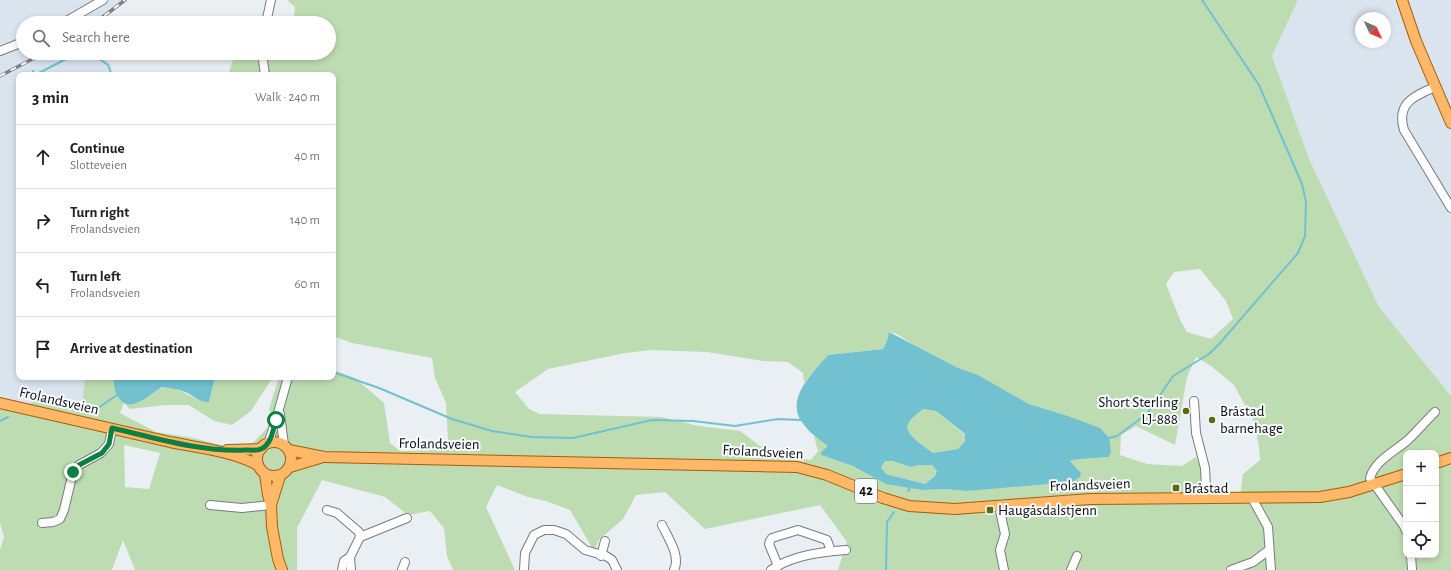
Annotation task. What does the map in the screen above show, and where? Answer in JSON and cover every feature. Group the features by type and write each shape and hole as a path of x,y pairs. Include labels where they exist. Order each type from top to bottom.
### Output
{"main road":[{"path":"1402,0 1412,31 1451,123"},
{"name":"Frolandsveien","path":"0,403 187,445 219,450 251,461 258,466"},
{"name":"42","path":"264,446 276,442 286,448"},
{"path":"258,466 257,460 264,446"},
{"name":"Frolandsveien","path":"219,450 264,446"},
{"path":"286,448 292,458 290,467"},
{"name":"Frolandsveien","path":"286,448 324,457 797,467 828,474 883,498 909,506 955,509 1090,499 1320,497 1349,492 1403,475"},
{"name":"Frolandsveien","path":"290,467 324,457"},
{"path":"1439,462 1451,458"},
{"name":"42","path":"258,466 265,474"},
{"name":"42","path":"280,476 290,467"},
{"path":"271,505 280,476 270,476 265,474 271,505 272,527 278,559 282,570"}],"street":[{"path":"75,16 103,0"},
{"path":"268,16 271,0"},
{"path":"0,51 16,45"},
{"path":"263,60 265,72"},
{"path":"1435,87 1414,97 1407,103 1403,112 1402,124 1404,130 1451,208"},
{"path":"264,446 279,409 287,380"},
{"path":"1194,401 1196,433 1205,468 1206,488 1210,498"},
{"path":"279,409 286,448"},
{"path":"1403,525 1370,478 1372,470 1394,449 1407,440 1435,412"},
{"name":"Frolandsveien","path":"42,523 53,522 60,519 64,510 73,472 79,465 102,453 109,444 112,428"},
{"path":"1252,498 1268,527 1271,570"},
{"path":"210,505 242,508 271,505"},
{"path":"999,506 1006,534 1000,550 1004,570"},
{"path":"327,510 337,513 359,532 360,537"},
{"path":"342,570 344,561 350,557 360,537 407,518"},
{"path":"662,525 677,558 677,569"},
{"path":"524,570 525,553 534,535 544,530 554,530 566,534 585,550 612,560 617,570"},
{"path":"831,551 828,540 811,533 795,530 772,538 769,544 775,568 804,556 846,550"},
{"path":"601,556 605,541"},
{"path":"1231,570 1253,562 1269,550"},
{"path":"1071,570 1077,556"},
{"path":"350,557 351,570"},
{"path":"1412,558 1412,570"}],"shaded area":[{"path":"0,0 124,0 106,16 16,16 16,60 106,60 111,64 112,72 16,72 16,380 85,380 83,405 45,396 23,407 0,410"},
{"path":"1298,0 1451,0 1451,396 1379,307 1309,159 1272,56"}],"green space":[{"path":"287,0 1298,0 1272,56 1309,159 1379,307 1451,396 1451,570 838,570 847,542 820,505 705,529 665,492 636,495 623,519 599,540 594,551 570,510 546,501 528,497 497,485 486,507 515,570 453,570 447,556 444,528 430,511 408,515 385,497 322,480 297,528 297,570 135,570 123,540 112,570 0,570 0,550 4,537 0,523 0,410 23,407 45,396 82,405 85,380 114,380 117,395 165,387 178,390 197,399 209,402 214,380 271,380 251,411 232,425 214,421 189,405 166,405 130,409 124,403 120,413 156,432 189,437 230,447 253,443 267,428 272,417 269,409 278,380 336,380 336,371 355,378 384,403 390,443 400,451 441,450 448,439 446,403 435,378 432,358 352,343 336,337 336,72 229,72 233,60 336,60 336,16 294,16 295,7","holes":["1200,269 1226,301 1233,319 1211,339 1187,332 1181,322 1166,284 1174,272","889,332 897,334 918,348 956,367 978,375 1029,404 1068,416 1109,457 1083,458 1070,461 1081,473 966,491 945,489 922,490 821,455 829,446 814,436 818,451 811,460 771,454 740,431 699,426 661,417 540,414 529,409 515,392 548,369 625,353 651,350 707,352 763,361 788,362 803,373 804,383 828,355 883,349","1196,357 1211,366 1234,385 1254,422 1260,460 1243,474 1240,496 1213,495 1200,486 1203,472 1196,457 1182,466 1147,464 1120,455 1121,435 1136,426 1175,445 1187,377","124,445 160,453 149,489 125,487"]},
{"path":"923,409 936,411 965,435 965,441 958,449 933,453 909,433 907,426 911,419"},
{"path":"885,461 891,461 911,467 919,465 932,465 937,471 935,476 925,484 886,474 881,467"}],"water":[{"name":"Haugåsdalstjenn","path":"889,332 956,367 978,375 1029,404 1100,428 1109,438 1111,451 1109,457 1070,461 1081,473 1080,477 1072,482 966,491 945,489 922,490 886,484 853,466 821,455 821,452 828,446 810,432 799,417 797,407 798,398 802,388 828,355 883,349","holes":["923,409 936,411 965,434 965,441 958,449 933,453 909,433 907,426 911,419","885,461 892,461 911,467 919,465 932,465 937,471 935,476 925,484 886,474 881,467"]},
{"path":"114,380 214,380 209,402 200,400 182,391 162,387 139,402 127,404 117,395"}],"waterway":[{"path":"1109,438 1117,436 1147,414 1173,376 1209,354 1220,343 1298,253 1305,236 1306,202 1302,184 1259,85 1202,0"},
{"path":"41,72 64,60"},
{"path":"101,60 108,65 111,72"},
{"path":"336,373 379,388 452,419 492,431 532,437 573,438 652,420 693,421 735,426 778,419 801,420"},
{"path":"47,396 98,408 117,395"},
{"path":"0,421 8,417"},
{"path":"908,491 910,487"},
{"path":"886,570 887,522 894,512"}],"railway":[{"path":"104,16 125,0"},
{"path":"0,76 31,60"}],"place":[{"name":"Short Sterling LJ-888","path":"1186,411"},
{"name":"Bråstad barnehage","path":"1212,420"},
{"name":"Bråstad","path":"1176,488"},
{"name":"Haugåsdalstjenn","path":"990,510"}],"route":[{"path":"73,472 79,465 102,453 109,444 112,428 187,445 219,450 254,450 261,449 268,444 276,420"}]}
